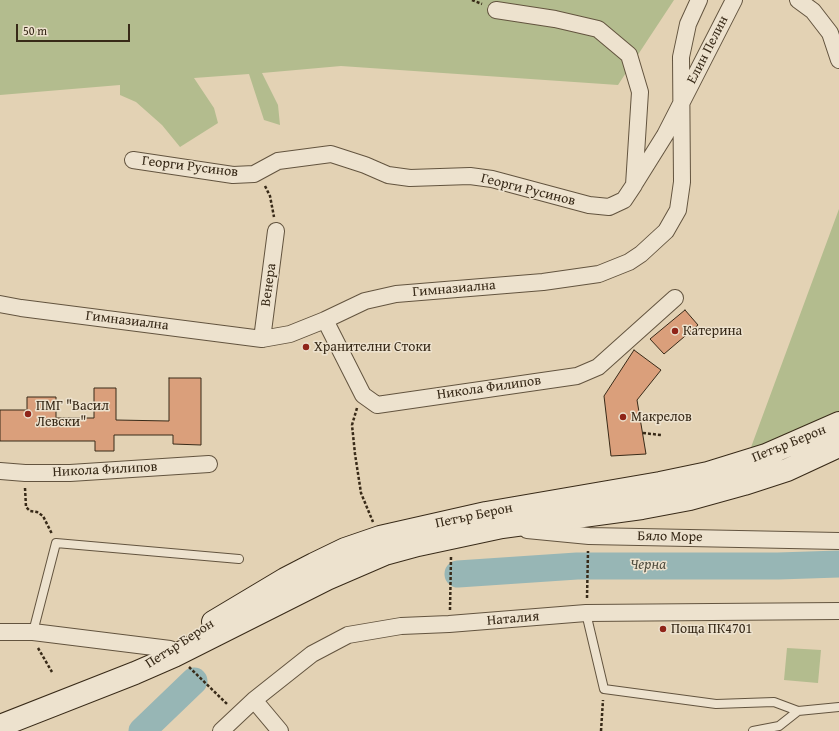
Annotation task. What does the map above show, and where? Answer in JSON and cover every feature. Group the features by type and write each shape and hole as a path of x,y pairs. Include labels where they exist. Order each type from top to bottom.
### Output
{"main road":[{"name":"Петър Берон","path":"172,652 359,564 385,554 418,544 662,493 708,473 766,455 839,423"},
{"name":"Петър Берон","path":"2,725 135,673 172,652 285,579 345,549 380,537 486,512 662,493 696,497 768,477 839,446"}],"street":[{"name":"Гимназиална","path":"0,304 20,308 262,338 290,334 325,320 365,301 396,294 543,282 600,274 629,262 641,254 666,232 678,210 682,182 681,58 688,24 698,0"},
{"name":"Елин Пелин","path":"682,99 734,0"},
{"path":"798,0 813,11 830,33 839,60"},
{"path":"496,10 555,19 598,30 629,55 640,92 634,185"},
{"name":"Георги Русинов","path":"133,160 234,175 254,174 278,161 331,154 365,165 388,175 410,178 470,176 492,179 589,205 609,207 624,200 665,135 682,99"},
{"name":"Венера","path":"262,338 276,231"},
{"name":"Никола Филипов","path":"363,395 377,405 577,376 598,367 675,298"},
{"path":"325,320 363,395"},
{"name":"Никола Филипов","path":"0,471 25,474 117,471 209,464"},
{"name":"Бяло Море","path":"502,527 589,536 839,541"},
{"name":"Наталия","path":"221,731 254,700 312,654 348,635 401,626 449,624 586,613 839,611"},
{"path":"0,632 33,632 172,652"},
{"path":"254,700 280,731"}],"lane":[{"path":"33,632 56,544 239,559"},
{"path":"586,613 604,689 716,704 774,702 798,711 839,707"},
{"path":"753,731 779,726 798,711"}],"path":[{"path":"260,183 267,186 276,231"},
{"path":"363,395 356,410 352,425 355,454 361,493 380,537"},
{"path":"643,434 661,435"},
{"path":"25,474 26,507 30,511 37,512 44,516 56,544"},
{"path":"449,624 452,537"},
{"path":"587,581 588,552"},
{"path":"39,648 52,672"},
{"path":"172,652 224,700 236,716"},
{"path":"601,731 604,689"}],"green space":[{"path":"0,0 674,0 618,85 341,66 262,73 278,105 280,125 264,120 249,74 194,78 214,108 218,123 180,147 162,125 136,102 120,95 120,85 0,95"},
{"path":"839,209 839,412 750,450"},
{"path":"787,648 821,650 818,683 784,680"}],"building":[{"name":"Катерина","path":"685,310 698,325 664,354 650,339"},
{"name":"Макрелов","path":"634,350 661,370 637,400 646,454 611,456 604,396"},
{"name":"ПМГ \"Васил Левски\"","path":"169,378 201,378 201,445 173,444 173,435 114,435 114,451 95,451 95,441 0,441 0,410 27,410 27,397 56,397 56,418 94,418 94,388 116,388 116,420 169,421"}],"waterway":[{"name":"Черна","path":"458,574 577,566 778,566 839,564"},
{"name":"Черна","path":"142,731 194,681"}],"place":[{"name":"Катерина","path":"675,331"},
{"name":"Хранителни Стоки","path":"306,347"},
{"name":"ПМГ \"Васил Левски\"","path":"28,414"},
{"name":"Макрелов","path":"623,417"},
{"name":"Поща ПК4701","path":"663,629"}]}
